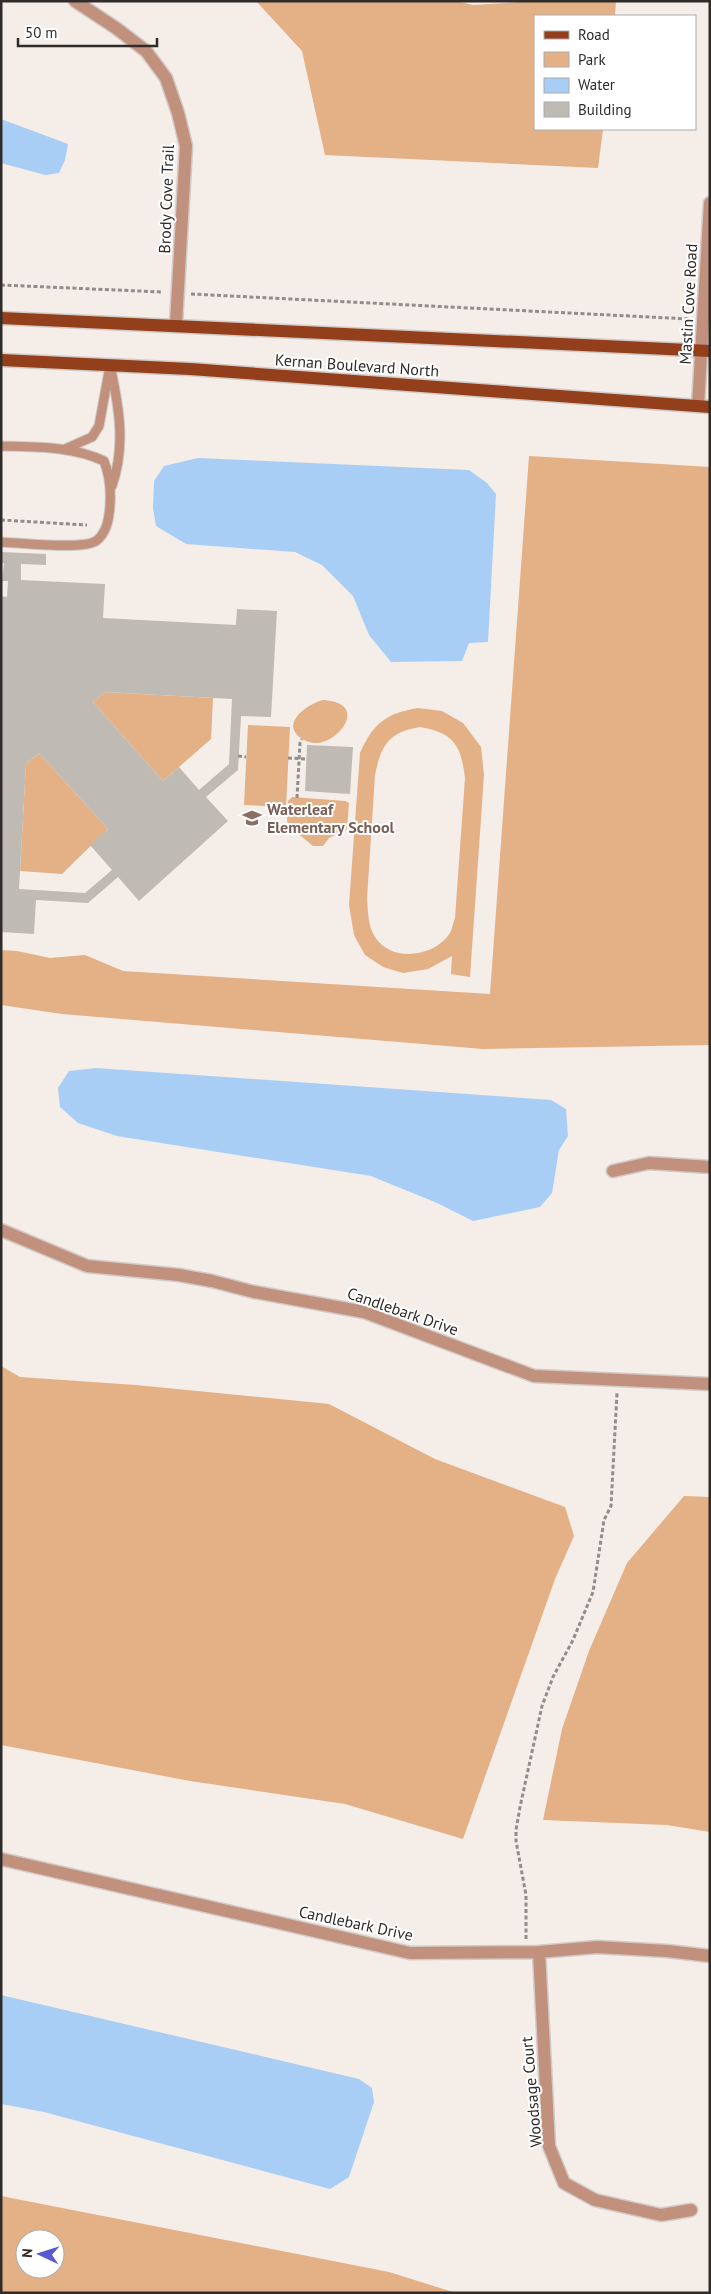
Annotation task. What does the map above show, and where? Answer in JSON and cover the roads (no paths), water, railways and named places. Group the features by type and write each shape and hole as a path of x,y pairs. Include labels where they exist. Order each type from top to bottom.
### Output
{"main road":[{"name":"Kernan Boulevard North","path":"1,318 176,324 706,351"},
{"name":"Kernan Boulevard North","path":"1,360 190,369 704,407"}],"street":[{"name":"Brody Cove Trail","path":"75,1 116,28 146,52 166,78 186,146 176,324"},
{"name":"Mastin Cove Road","path":"704,407 706,351 704,319 710,203"},
{"path":"613,1171 649,1163 710,1167"},
{"name":"Candlebark Drive","path":"1,1230 87,1266 212,1281 254,1292 364,1312 534,1376 710,1384"},
{"name":"Candlebark Drive","path":"1,1859 410,1953 539,1952 597,1947 667,1951 710,1956"},
{"name":"Woodsage Court","path":"539,1952 549,2146 564,2183 595,2200 661,2215 691,2210"}],"lane":[{"path":"64,449 92,437 99,426 110,366"},
{"path":"1,542 79,546 95,542 104,534 109,518 111,488 119,465 120,412 110,366"},
{"path":"1,446 64,449 95,457 104,461 111,488"}],"water":[{"path":"1,119 68,144 65,160 59,173 45,175 1,163"},
{"path":"198,458 469,470 487,483 496,494 488,642 469,643 462,661 391,662 369,635 353,596 322,565 295,552 186,544 156,526 153,508 154,481 164,466"},
{"path":"96,1068 551,1100 566,1109 568,1136 559,1150 552,1193 540,1207 473,1221 437,1203 371,1176 117,1136 78,1123 60,1107 58,1088 69,1071"},
{"path":"1,1995 359,2079 372,2088 374,2102 349,2177 330,2189 44,2112 1,2104"}],"place":[{"name":"Waterleaf Elementary School","path":"252,818"}]}
